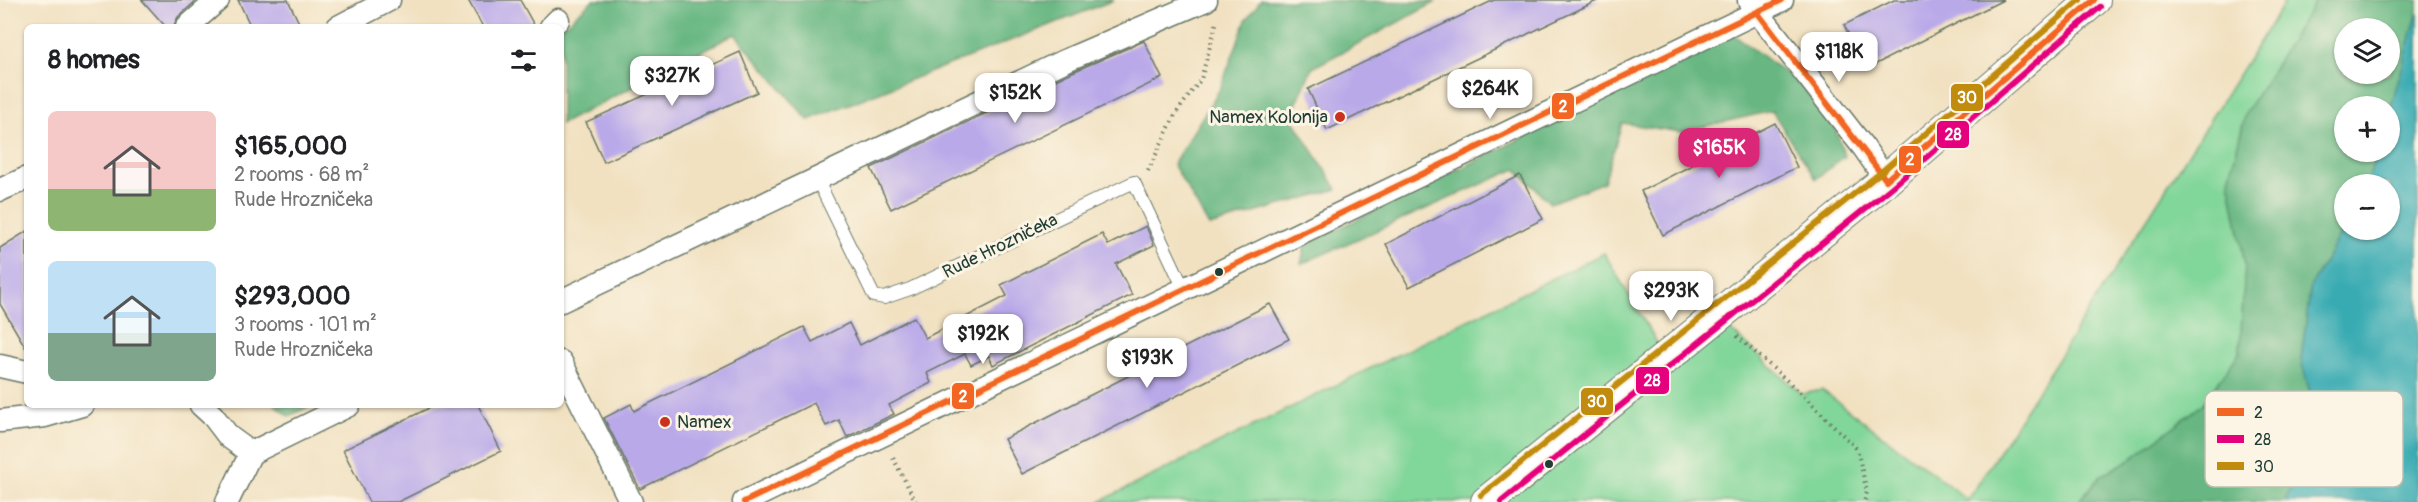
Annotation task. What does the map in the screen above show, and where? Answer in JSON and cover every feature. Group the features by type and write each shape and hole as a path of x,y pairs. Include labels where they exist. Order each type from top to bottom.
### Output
{"main road":[{"path":"1487,502 1887,180 2066,14 2094,0"}],"street":[{"path":"190,24 218,0"},
{"path":"344,24 389,0"},
{"path":"744,502 1185,291 1753,6 1782,0"},
{"path":"564,301 1175,6 1213,5"},
{"path":"1753,6 1887,180"},
{"path":"0,190 24,179"},
{"path":"0,366 24,371"},
{"path":"564,368 631,502"},
{"path":"0,421 45,416 72,408"},
{"path":"204,408 229,438 252,453"},
{"path":"227,502 252,453 343,408"}],"lane":[{"name":"Rude Hrozničeka","path":"817,179 874,296 884,298 910,289 1134,182"},
{"path":"1134,182 1185,291"}],"path":[{"path":"1134,182 1149,170 1175,115 1201,79 1213,5"},
{"path":"1716,317 1802,394 1857,449 1867,492 1864,502"},
{"path":"882,436 916,502"}],"green space":[{"path":"593,0 1114,0 808,120 735,34 564,122 564,25"},
{"path":"1261,0 1436,2 1312,68 1291,116 1337,189 1209,226 1173,164 1220,89 1246,20"},
{"path":"2286,0 2316,0 2246,112 2229,180 2245,264 2240,352 2212,391 2205,391 2205,401 2202,405 2134,457 2101,476 2080,502 1099,502 1604,253 1666,358 1716,317 1802,394 1822,390 1968,500"},
{"path":"2316,0 2418,0 2418,12 2400,75 2400,18 2334,18 2334,84 2397,84 2394,96 2334,96 2334,162 2374,162 2370,174 2334,174 2334,240 2337,240 2311,285 2301,360 2310,391 2212,391 2240,352 2245,264 2229,180 2246,112"},
{"path":"1733,34 1801,85 1834,125 1845,156 1816,179 1772,111 1680,132 1622,123 1604,182 1550,203 1516,169 1301,264 1305,245"},
{"path":"2205,401 2205,487 2292,487 2284,502 2080,502 2101,476 2134,457"},
{"path":"279,408 306,408 289,416"}],"water":[{"path":"2418,12 2418,502 2284,502 2292,487 2403,487 2403,391 2310,391 2301,360 2311,285 2337,240 2400,240 2400,174 2370,174 2374,162 2400,162 2400,96 2394,96 2397,84 2400,84 2400,75"}],"building":[{"path":"142,0 197,0 178,17 174,24 163,24"},
{"path":"238,0 288,0 300,24 250,24"},
{"path":"468,0 520,0 533,24 481,24"},
{"path":"1494,0 1599,0 1327,130 1308,89"},
{"path":"1894,0 2003,0 1866,69 1844,25"},
{"path":"1144,41 1162,78 891,209 871,168 1068,74"},
{"path":"740,52 757,92 604,162 586,122"},
{"path":"1775,123 1797,167 1663,235 1641,191"},
{"path":"1520,175 1543,219 1409,287 1386,244"},
{"path":"1146,226 1154,245 1116,264 1132,295 993,365 989,356 971,365 965,354 927,373 931,383 889,405 894,414 847,437 839,420 826,426 814,403 640,489 604,418 631,404 634,411 804,327 812,342 849,323 860,345 914,317 925,338 1007,296 1001,285 1102,234 1108,245"},
{"path":"24,233 24,345 0,304 0,248"},
{"path":"1270,304 1289,339 1022,474 1004,439"},
{"path":"429,408 480,408 501,451 398,502 369,502 343,450"}],"transit line":[{"name":"2","path":"744,502 1782,0"},
{"name":"30","path":"1481,495 1880,173 2080,0"},
{"name":"2","path":"1757,12 1886,180 2094,0"},
{"name":"28","path":"1501,502 1892,187 2100,7"}],"place":[{"name":"Namex Kolonija","path":"1340,117"},
{"name":"Namex","path":"665,422"}]}
